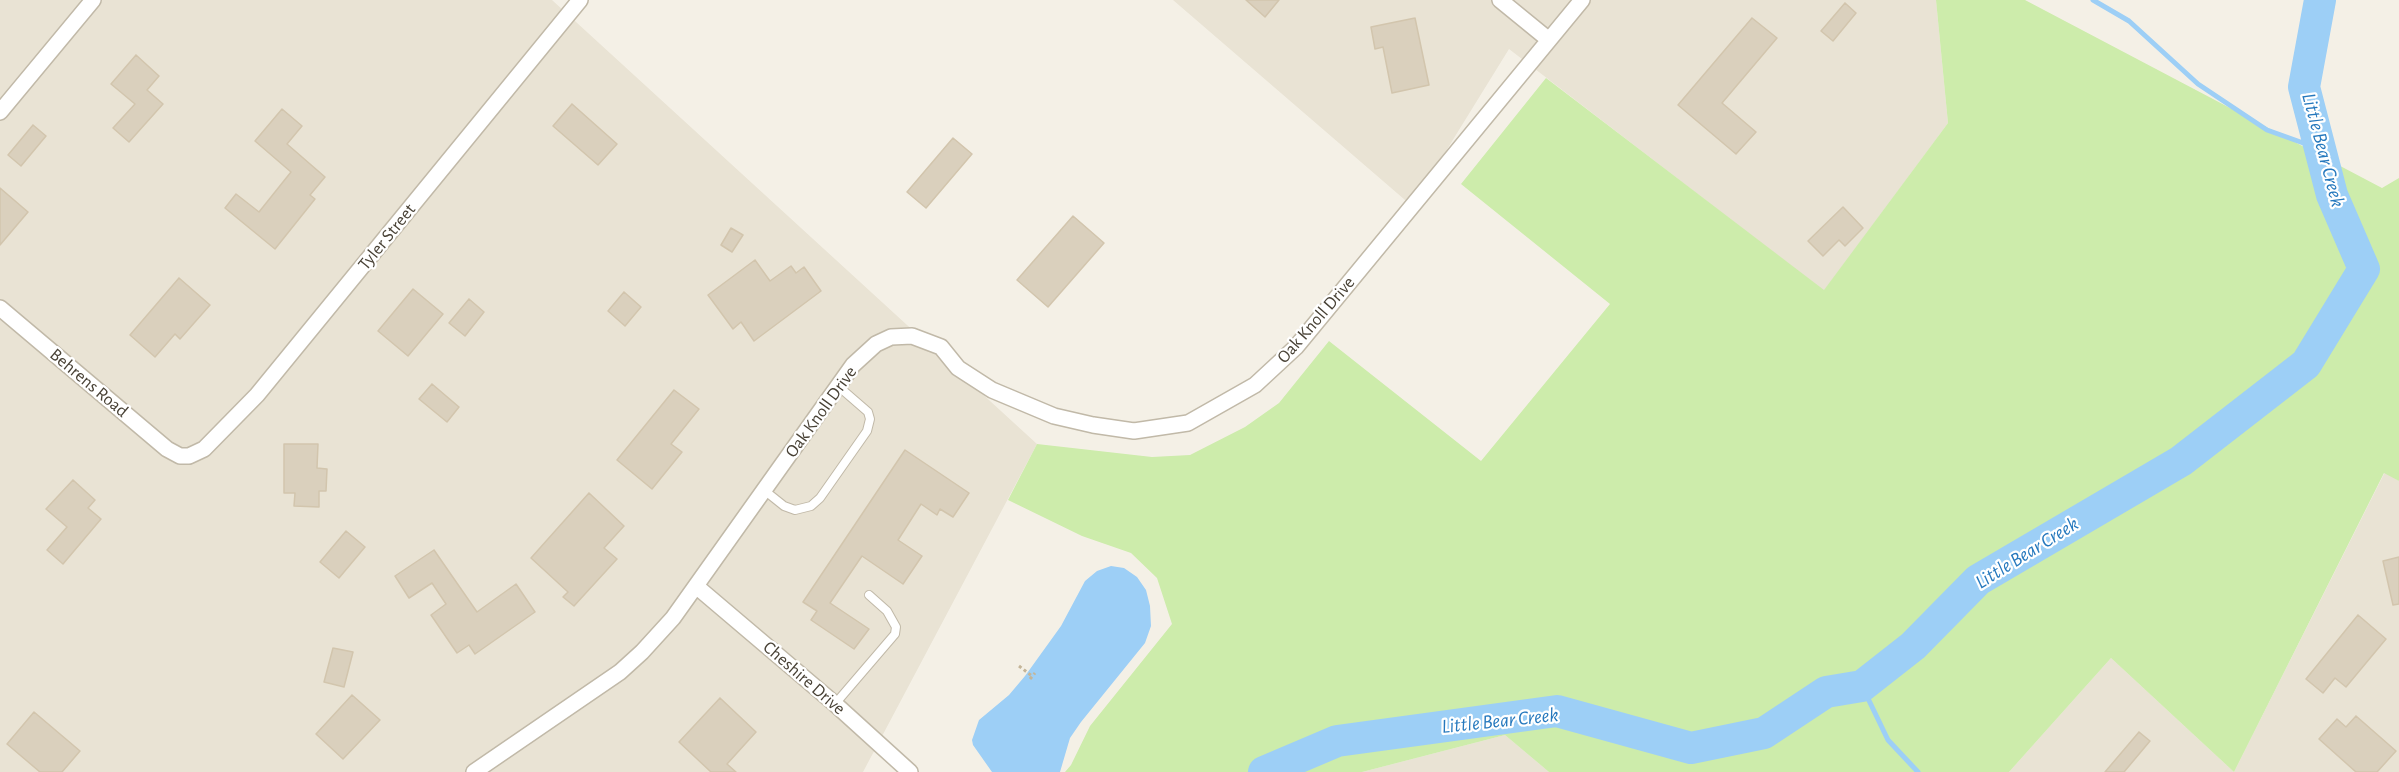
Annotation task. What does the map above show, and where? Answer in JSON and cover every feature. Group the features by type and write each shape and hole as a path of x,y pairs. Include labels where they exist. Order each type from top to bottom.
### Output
{"street":[{"path":"0,112 93,0"},
{"name":"Tyler Street","path":"180,456 189,456 204,448 257,395 580,0"},
{"path":"1500,0 1549,40"},
{"name":"Oak Knoll Drive","path":"474,772 620,672 642,652 673,618 853,365 876,345 891,337 912,336 941,347 958,368 992,390 1054,416 1134,431 1188,423 1255,385 1296,347 1582,0"},
{"name":"Behrens Road","path":"0,308 167,449 180,456"},
{"name":"Cheshire Drive","path":"696,586 835,704 910,772"}],"lane":[{"path":"764,490 784,506 795,510 811,506 820,498 867,431 870,419 868,412 838,386"},
{"path":"835,704 895,634 896,627 887,611 869,595"}],"path":[{"path":"1019,666 1032,676"}],"shaded area":[{"path":"0,0 552,0 1037,444 863,772 0,772"},
{"path":"1173,0 1936,0 1948,123 1824,291 1509,49 1412,206"},
{"path":"2385,472 2399,481 2399,772 2234,772"},
{"path":"2111,658 2234,772 2009,772"},
{"path":"1505,735 1549,772 1362,772"}],"green space":[{"path":"1936,0 2025,0 2382,188 2399,178 2399,481 2384,473 2234,772 2111,658 2009,772 1549,772 1505,735 1362,772 1065,772 1071,765 1090,726 1172,624 1157,578 1131,553 1082,536 1008,500 1037,444 1152,457 1190,455 1245,427 1279,403 1329,341 1481,461 1610,304 1461,184 1546,78 1824,290 1948,123"}],"water":[{"path":"1111,566 1124,568 1137,577 1146,590 1151,626 1145,643 1070,738 1060,772 992,772 973,745 972,740 979,720 1009,695 1025,676 1061,626 1085,581 1097,571"}],"building":[{"path":"1246,0 1279,0 1265,17"},
{"path":"1845,3 1856,13 1833,41 1821,31"},
{"path":"1415,18 1429,85 1392,93 1383,47 1375,49 1371,27"},
{"path":"1752,18 1777,38 1722,103 1756,132 1736,154 1678,105"},
{"path":"136,55 159,76 147,90 163,104 129,142 113,128 135,104 111,84"},
{"path":"572,104 617,144 598,165 553,126"},
{"path":"282,109 302,126 287,144 325,177 310,195 315,199 275,249 225,208 236,194 259,212 291,172 255,141"},
{"path":"33,125 46,136 21,166 8,155"},
{"path":"953,138 972,154 926,208 907,192"},
{"path":"0,188 28,212 0,245"},
{"path":"1843,207 1863,228 1845,246 1839,240 1823,256 1808,241"},
{"path":"1073,216 1104,243 1048,307 1017,280"},
{"path":"731,228 743,235 732,252 721,245"},
{"path":"755,260 770,281 791,266 796,273 804,267 821,291 754,341 741,322 733,329 708,295"},
{"path":"179,278 210,305 180,339 175,334 155,357 130,335"},
{"path":"413,289 443,314 408,356 378,331"},
{"path":"624,292 641,307 625,326 608,311"},
{"path":"469,299 484,312 465,336 449,323"},
{"path":"432,384 459,407 447,422 419,399"},
{"path":"674,390 699,409 671,444 682,452 652,489 617,460"},
{"path":"284,444 318,444 317,468 327,469 326,491 319,491 319,507 294,506 295,493 284,493"},
{"path":"905,450 969,493 953,517 940,509 937,515 921,504 898,540 922,556 903,584 862,556 830,603 869,629 854,649 811,620 817,611 803,602"},
{"path":"73,480 95,500 88,508 101,519 63,564 47,550 67,527 46,509"},
{"path":"589,493 624,526 604,548 617,559 574,606 563,597 568,592 531,558"},
{"path":"346,531 365,547 339,578 320,562"},
{"path":"434,550 477,612 516,584 535,612 475,654 469,645 457,653 431,615 446,604 432,583 409,598 395,576"},
{"path":"2399,557 2399,604 2393,605 2383,561"},
{"path":"2358,615 2386,639 2346,687 2335,678 2323,693 2306,679"},
{"path":"333,648 353,652 344,687 324,682"},
{"path":"352,695 380,720 343,759 316,734"},
{"path":"720,698 756,732 727,764 736,772 711,772 679,742"},
{"path":"34,712 80,751 62,772 40,772 7,744"},
{"path":"2356,716 2396,751 2377,772 2356,772 2319,739 2337,719 2346,727"},
{"path":"2139,732 2150,741 2124,772 2105,772"}],"waterway":[{"path":"2093,0 2129,21 2198,84 2267,130 2320,149"},
{"name":"Little Bear Creek","path":"1264,772 1337,741 1557,711 1691,748 1764,733 1826,692 1862,686 1913,646 1978,580 2181,461 2306,364 2364,269 2332,195 2304,87 2320,0"},
{"path":"1862,686 1888,740 1918,772"}]}
